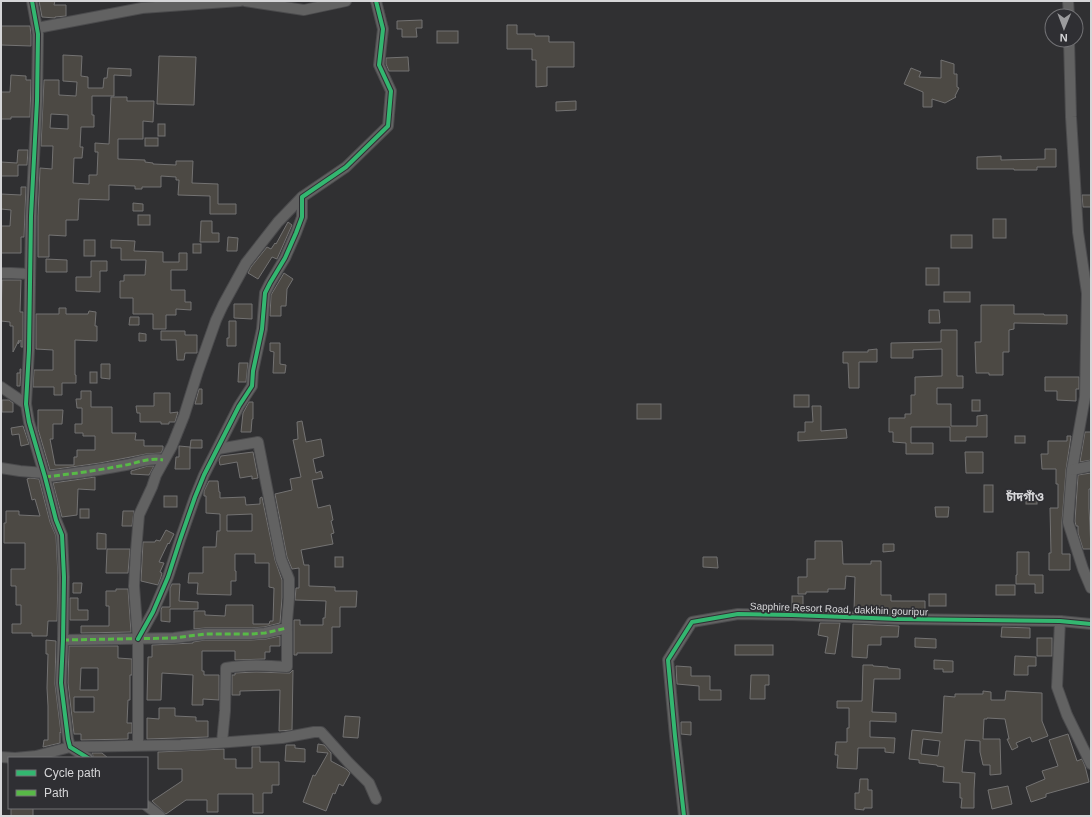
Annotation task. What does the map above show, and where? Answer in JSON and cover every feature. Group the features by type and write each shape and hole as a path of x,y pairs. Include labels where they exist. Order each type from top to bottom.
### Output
{"street":[{"path":"32,1 38,34 37,101 31,216 29,350 26,404 29,422 45,475 56,520 62,535 64,577 61,683 68,739 70,747 86,757"},
{"path":"37,28 142,8 240,1"},
{"path":"245,1 304,10 346,1"},
{"path":"138,745 138,639 134,586 139,515 172,446 184,416 216,320 246,263 278,222 302,197 346,167 388,126 391,91 379,65 383,29 376,1"},
{"path":"1069,48 1071,117 1078,232 1088,293 1085,397 1072,470 1068,522 1083,569 1091,588"},
{"path":"138,639 153,612 168,577 204,475 238,406 252,386 253,371 262,329 265,293 285,258 296,233 302,217 302,197"},
{"path":"1,273 11,272 30,274"},
{"path":"1,387 26,404"},
{"path":"218,449 258,442 280,558 288,579 289,598 287,667 264,665 235,666 226,668 225,711 222,742"},
{"path":"1,468 45,475 122,466 148,459 164,460"},
{"path":"1072,470 1091,466"},
{"name":"Sapphire Resort Road, dakkhin gouripur","path":"684,816 668,660 692,622 738,614 898,619 1060,621 1091,624"},
{"path":"1060,621 1057,687 1067,715 1091,764"},
{"path":"63,640 174,638 204,634 251,634 266,633 287,628"},
{"path":"26,757 36,756 70,747 181,745 282,738 321,732 348,762 370,783 376,799"},
{"path":"148,807 160,816"}],"building":[{"path":"39,1 55,1 54,5 66,5 66,16 55,18 42,17"},
{"path":"422,20 422,28 416,28 417,37 402,37 402,29 397,29 397,21"},
{"path":"507,25 517,25 517,34 549,36 549,42 574,42 574,67 547,67 547,86 536,87 536,60 532,60 532,49 507,49"},
{"path":"1,26 30,26 31,46 1,45"},
{"path":"437,31 458,31 458,43 437,43"},
{"path":"63,55 82,56 81,76 88,77 88,88 103,88 104,78 107,78 108,68 131,69 131,76 114,75 114,96 92,96 92,115 94,115 94,127 81,127 80,147 83,147 82,158 74,158 73,183 89,184 89,175 97,175 98,152 95,152 95,143 109,144 111,97 127,97 127,101 154,101 153,122 143,121 143,139 118,139 118,159 145,160 145,162 153,164 176,165 176,161 193,161 192,183 218,184 218,204 236,204 236,214 210,214 210,196 178,195 179,180 176,180 176,177 161,176 161,187 142,187 142,189 135,189 135,186 109,185 109,200 79,199 78,220 66,220 66,236 49,235 49,257 38,257 40,168 52,169 53,146 41,146 44,80 59,80 59,95 76,96 77,82 63,81","holes":["51,114 68,115 68,129 50,128"]},
{"path":"159,56 196,57 194,105 157,104"},
{"path":"408,57 409,71 389,71 386,64 386,58"},
{"path":"941,60 954,64 954,74 957,74 957,87 959,88 955,96 956,97 945,103 932,99 932,107 923,107 923,92 904,84 911,68 921,72 919,77 941,78"},
{"path":"11,75 26,76 26,80 31,80 30,117 11,117 11,119 1,119 1,92 10,92"},
{"path":"576,101 576,110 556,111 556,102"},
{"path":"158,124 165,124 165,136 158,136"},
{"path":"145,138 158,138 158,146 145,146"},
{"path":"1045,149 1056,149 1056,167 1037,167 1037,170 977,169 977,157 1001,156 1001,160 1045,159"},
{"path":"18,150 28,150 27,165 18,165 18,176 1,176 1,162 17,163"},
{"path":"21,187 26,187 24,237 21,237 21,253 1,253 1,226 10,226 11,210 1,209 1,194 21,195"},
{"path":"1082,195 1091,195 1091,207 1083,207"},
{"path":"133,203 143,204 143,211 133,211"},
{"path":"138,215 150,215 150,225 138,225"},
{"path":"993,219 1006,219 1006,238 993,238"},
{"path":"201,221 212,221 212,233 219,233 219,242 200,242"},
{"path":"288,222 292,225 277,259 272,257 258,279 248,273 267,247 271,249 275,243 276,244"},
{"path":"951,235 972,235 972,248 951,248"},
{"path":"228,237 238,238 237,251 227,251"},
{"path":"84,240 95,240 95,256 84,256"},
{"path":"111,240 135,241 134,251 163,252 163,262 179,262 179,253 187,253 187,270 171,270 171,290 185,290 185,302 191,302 191,310 176,309 176,315 166,315 166,329 153,329 153,314 133,314 133,298 120,298 120,281 124,281 124,275 145,275 146,260 121,260 121,248 111,248"},
{"path":"193,244 201,244 201,253 193,253"},
{"path":"46,259 67,260 67,272 46,272"},
{"path":"91,261 107,261 107,271 100,271 100,292 76,291 76,277 91,277"},
{"path":"926,268 939,268 939,285 926,285"},
{"path":"284,273 293,279 287,289 286,306 281,306 281,316 270,316 271,295"},
{"path":"2,280 21,280 20,312 23,312 23,347 21,347 21,340 18,344 19,340 13,352 13,326 10,326 10,322 1,321"},
{"path":"944,292 970,292 970,302 944,302"},
{"path":"234,304 252,304 252,319 234,318"},
{"path":"981,305 1014,305 1014,314 1067,315 1067,324 1014,323 1014,329 1009,330 1009,352 1003,352 1003,375 976,373 975,342 981,342"},
{"path":"59,308 66,308 66,314 88,314 89,311 96,312 95,326 97,326 97,341 75,340 76,383 62,383 62,395 54,395 54,387 33,387 34,370 53,370 53,350 36,349 36,314 59,314"},
{"path":"929,310 939,310 940,323 929,323"},
{"path":"130,317 139,317 139,325 129,325"},
{"path":"229,321 236,321 236,346 227,346 227,338 229,338"},
{"path":"941,330 957,330 957,376 963,376 963,388 937,388 937,404 951,404 951,426 977,426 977,416 987,415 987,437 966,437 966,441 950,441 950,427 911,427 911,443 933,443 933,454 906,454 906,443 893,442 893,432 889,432 889,418 905,418 905,414 911,414 911,395 915,395 915,377 942,376 942,349 913,350 913,358 891,358 891,343 941,342"},
{"path":"161,331 185,331 185,335 197,335 197,353 185,353 184,360 177,360 176,340 161,340"},
{"path":"139,333 146,334 146,341 139,341"},
{"path":"270,343 280,343 280,364 286,365 285,373 273,373 274,352 270,351"},
{"path":"877,349 877,362 859,362 859,388 849,388 848,363 843,363 843,352 868,352 868,350"},
{"path":"239,363 248,363 246,382 238,382"},
{"path":"101,364 110,364 110,379 101,378"},
{"path":"21,369 20,386 17,386 17,373 20,373"},
{"path":"90,372 97,372 97,383 90,383"},
{"path":"1045,377 1079,377 1079,389 1076,389 1076,401 1057,400 1057,391 1045,391"},
{"path":"199,389 202,389 202,404 195,404"},
{"path":"81,391 91,391 91,407 112,407 112,433 136,433 135,440 144,440 144,446 163,446 161,453 146,454 100,463 50,470 38,429 38,410 63,410 62,424 53,424 53,439 50,439 55,465 74,465 74,457 77,457 77,450 95,450 95,436 83,436 83,433 75,433 75,424 82,424 82,408 77,408 76,399 81,399"},
{"path":"154,393 170,393 170,413 178,412 175,422 161,424 161,422 140,422 140,413 137,413 136,406 154,406"},
{"path":"794,395 809,395 809,407 794,407"},
{"path":"2,400 9,400 13,403 13,412 2,412"},
{"path":"972,400 980,400 980,411 972,411"},
{"path":"249,402 253,402 251,432 241,432 243,413"},
{"path":"637,404 661,404 661,419 637,419"},
{"path":"812,406 821,406 821,431 846,429 847,438 798,441 798,432 805,432 805,422 813,422"},
{"path":"302,421 306,442 321,439 324,456 313,459 316,473 321,471 323,478 312,480 318,508 330,505 333,520 331,521 334,533 331,534 333,544 301,550 304,565 309,565 309,586 335,587 335,591 357,591 356,607 340,607 340,627 332,627 332,653 297,653 297,655 294,655 294,620 300,620 300,625 323,625 326,601 295,600 296,588 299,588 299,568 292,569 287,557 275,494 292,490 290,479 301,477 293,440 298,439 297,422"},
{"path":"23,426 29,444 21,446 19,434 12,435 11,428"},
{"path":"1085,432 1091,432 1091,460 1080,462"},
{"path":"1015,436 1025,436 1025,443 1015,443"},
{"path":"1067,436 1071,436 1066,470 1062,522 1062,554 1070,554 1070,570 1049,570 1049,553 1051,553 1050,508 1058,508 1058,484 1056,484 1056,469 1042,469 1041,454 1048,454 1048,441 1067,441"},
{"path":"191,440 202,440 202,448 190,448"},
{"path":"179,446 190,447 190,469 175,469 176,457 179,457"},
{"path":"253,452 258,478 252,479 252,476 240,478 237,462 220,465 219,460 221,456"},
{"path":"965,452 983,452 983,473 966,473"},
{"path":"148,466 154,466 149,475 131,474 131,471"},
{"path":"1091,473 1089,508 1091,549 1083,549 1078,533 1078,526 1076,526 1075,521 1078,475"},
{"path":"95,477 95,490 78,489 77,515 62,517 53,483"},
{"path":"27,479 39,479 50,522 56,536 58,577 57,621 48,621 47,636 32,636 32,633 12,633 12,624 21,624 21,605 16,605 16,586 11,586 11,569 25,569 25,543 4,543 4,523 6,523 6,511 19,511 19,515 40,516 35,499 32,500"},
{"path":"209,481 218,481 220,498 245,497 246,505 260,504 260,498 262,497 275,560 282,580 280,623 264,627 251,628 194,629 194,611 205,611 205,615 225,616 226,605 253,605 253,624 269,624 270,621 273,621 274,588 269,587 269,563 255,563 255,554 235,554 236,581 231,581 231,595 197,594 198,583 188,583 189,573 203,573 203,547 216,547 217,531 220,531 220,514 206,513 206,496 204,496 204,491","holes":["252,514 252,531 227,531 227,515"]},
{"path":"984,485 993,485 993,512 984,512"},
{"path":"1026,494 1037,494 1037,504 1026,504"},
{"path":"164,496 177,496 177,507 164,507"},
{"path":"935,507 949,507 948,517 936,517"},
{"path":"80,509 89,509 89,518 80,518"},
{"path":"123,511 134,511 132,526 122,526"},
{"path":"166,530 174,534 159,562 164,563 160,572 162,573 158,585 141,581 143,542 155,542 156,540 160,541"},
{"path":"97,533 106,534 106,549 97,549"},
{"path":"815,541 842,541 843,564 871,564 871,561 881,561 881,595 891,595 891,601 925,601 925,613 854,611 855,577 846,576 845,589 828,589 828,592 806,592 806,594 798,594 798,577 807,577 807,559 815,559"},
{"path":"883,544 894,544 894,551 883,552"},
{"path":"107,549 130,549 128,573 106,573"},
{"path":"1017,552 1029,552 1029,575 1043,575 1043,593 1035,593 1035,584 1016,584"},
{"path":"335,557 343,557 343,567 335,567"},
{"path":"703,557 717,557 718,568 703,567"},
{"path":"73,583 82,583 81,593 73,593"},
{"path":"172,584 180,584 179,601 198,602 198,609 170,609 170,622 161,621 162,607 170,607 170,588"},
{"path":"996,585 1015,585 1015,595 996,595"},
{"path":"116,589 128,589 131,632 81,633 81,626 109,626 109,606 106,606 106,591 116,591"},
{"path":"929,594 946,594 946,606 929,606"},
{"path":"792,596 803,596 803,609 792,609"},
{"path":"70,598 78,598 78,610 88,610 88,620 70,620"},
{"path":"820,623 840,623 835,654 825,653 828,637 818,635"},
{"path":"853,624 899,626 898,637 881,637 881,645 868,645 867,658 852,657"},
{"path":"1002,627 1030,628 1030,638 1001,637"},
{"path":"280,636 280,646 270,646 270,652 265,652 265,659 235,660 235,651 202,651 202,671 204,671 204,675 219,675 219,700 203,699 203,705 192,705 193,675 162,673 161,700 147,700 148,657 152,657 152,645 193,643 205,640 266,639"},
{"path":"915,638 936,639 936,648 915,647"},
{"path":"1037,638 1052,638 1052,656 1037,656"},
{"path":"46,640 56,641 55,684 61,733 60,732 60,743 43,747 44,740 48,740 48,654 46,654"},
{"path":"735,645 773,645 773,655 735,655"},
{"path":"69,646 118,646 118,658 132,659 132,675 130,675 130,700 128,700 127,723 132,723 132,733 128,733 128,739 81,740 81,734 74,734 68,683","holes":["81,668 98,668 98,690 80,690","74,697 94,697 94,712 74,712"]},
{"path":"1015,656 1036,657 1036,666 1028,666 1028,675 1014,675"},
{"path":"934,660 953,661 953,672 943,672 943,669 934,669"},
{"path":"863,665 900,669 900,679 874,679 872,712 896,713 896,722 870,721 870,737 895,738 894,753 885,752 885,748 858,748 857,769 837,768 838,755 835,755 836,742 847,742 849,708 837,708 837,701 862,701"},
{"path":"676,666 691,667 691,676 710,676 710,690 721,690 721,700 699,700 699,686 677,684"},
{"path":"293,670 292,730 279,731 280,690 240,691 240,695 232,695 232,675 235,675 235,673 290,673"},
{"path":"751,675 769,675 769,685 765,685 765,699 750,699"},
{"path":"983,691 991,692 991,700 1005,700 1006,691 1042,693 1042,721 1048,736 1032,742 1030,737 1016,743 1018,747 1012,750 1007,739 1009,739 1005,719 984,719 983,739 1000,739 1001,774 990,775 990,765 983,765 980,752 980,741 965,740 962,772 975,773 974,808 961,808 962,798 960,798 960,783 943,782 944,767 919,763 919,760 909,759 912,730 942,733 944,696 955,697 955,694 983,694","holes":["923,739 940,741 938,756 921,754"]},
{"path":"159,708 175,708 175,716 196,717 196,721 208,721 208,737 147,739 147,718 159,719"},
{"path":"345,716 360,717 358,738 343,737"},
{"path":"681,722 691,722 691,735 681,734"},
{"path":"1068,734 1077,761 1082,759 1089,782 1046,794 1046,797 1031,802 1026,787 1045,779 1042,771 1058,766 1049,740"},
{"path":"318,744 324,745 331,753 331,761 346,769 350,773 343,786 339,784 335,794 333,793 326,811 303,802 313,775 315,776 328,753 317,752"},
{"path":"286,745 295,745 295,748 305,749 305,762 285,761"},
{"path":"252,747 260,747 260,762 279,762 279,785 272,785 272,793 263,793 263,813 253,813 253,794 218,794 218,812 207,812 207,800 186,800 166,814 152,801 182,781 182,769 158,769 158,752 224,749 224,759 236,759 236,768 252,768"},
{"path":"92,753 102,753 107,757 94,757"},
{"path":"860,779 868,779 868,790 872,790 872,808 864,808 864,810 855,809 855,793 859,793"},
{"path":"1008,786 1012,804 992,809 988,790"},
{"path":"11,809 33,809 33,816 11,816"}],"marked path":[{"path":"45,477 73,474 152,459 163,460"},
{"path":"63,640 174,638 205,634 251,634 265,633 287,628"}],"cycle path":[{"path":"32,1 38,34 37,101 31,216 29,350 26,404 29,422 56,520 62,535 64,577 61,683 68,739 70,747 86,757"},
{"path":"138,639 153,612 168,577 204,475 239,406 252,386 253,371 262,329 265,293 285,258 296,233 302,217 302,197 346,167 388,126 391,91 379,65 383,29 376,1"},
{"path":"684,816 668,660 692,622 738,614 898,619 1060,621 1091,624"}],"district":[{"name":"চাঁদগাঁও","path":"1025,497"}]}
